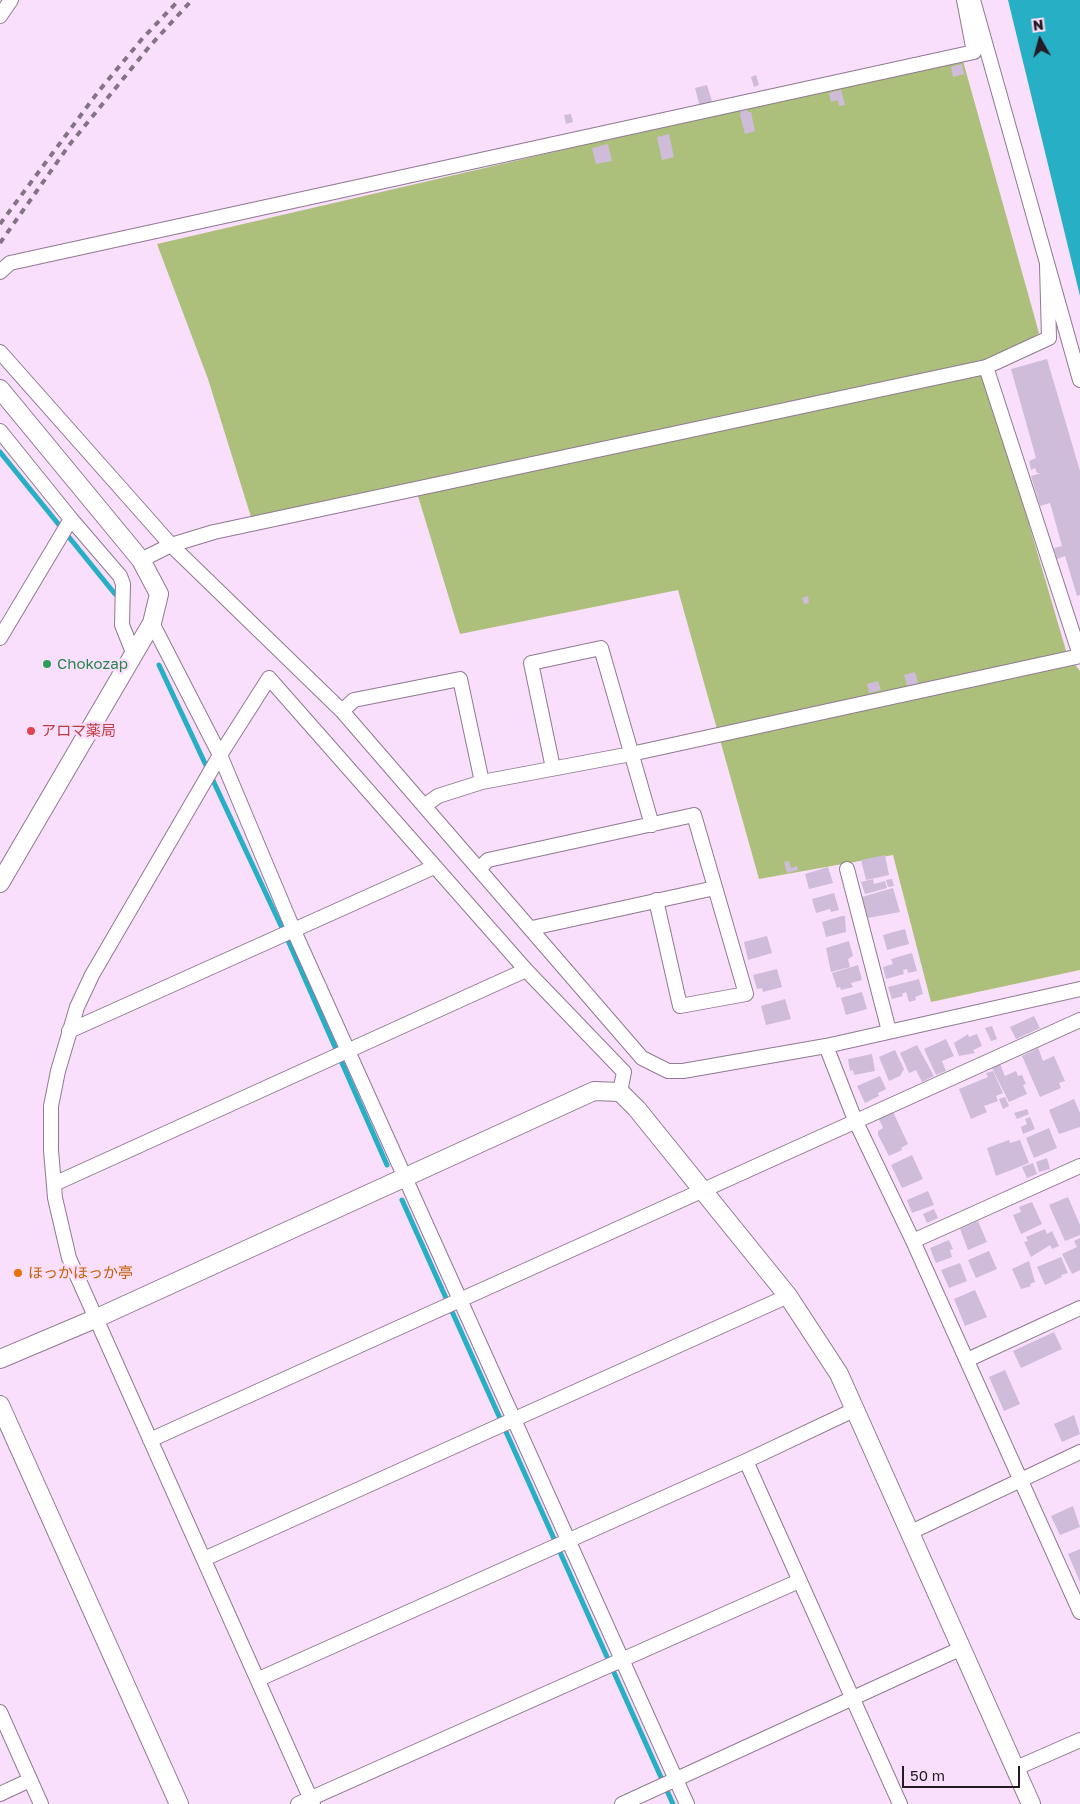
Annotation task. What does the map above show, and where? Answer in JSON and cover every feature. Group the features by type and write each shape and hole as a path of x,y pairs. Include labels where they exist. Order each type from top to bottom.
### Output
{"street":[{"path":"0,16 11,0"},
{"path":"0,272 10,263 974,52 964,0"},
{"path":"973,0 1080,380"},
{"path":"141,560 172,545 214,532 986,367 1050,338 1047,265"},
{"path":"0,352 172,545 342,711 532,928 642,1058 668,1071 683,1071 826,1046 1080,990"},
{"path":"424,806 438,796 482,782 632,754 1080,656 986,367"},
{"path":"0,389 141,560 159,594 152,623 0,883"},
{"path":"0,431 69,523 120,576 123,584 122,625 134,655"},
{"path":"0,638 69,523"},
{"path":"152,623 216,761 288,934 342,1055 404,1177 458,1301 507,1423 668,1783 687,1804"},
{"path":"553,768 531,663 601,648 652,825"},
{"path":"624,1072 526,970 269,678 216,761 92,975 69,1032 52,1106 50,1150 55,1198 70,1258 150,1440 259,1679 307,1802 800,1581"},
{"path":"342,711 354,700 460,679 482,782"},
{"path":"479,869 488,860 694,815 746,994 680,1006 656,900"},
{"path":"69,1032 434,866"},
{"path":"847,869 889,1031"},
{"path":"532,928 715,888"},
{"path":"54,1184 526,970"},
{"path":"150,1440 1080,1020"},
{"path":"826,1046 855,1120 913,1241 1078,1604"},
{"path":"620,1092 624,1072 642,1058"},
{"path":"0,1359 98,1318 594,1092 620,1092 637,1110 788,1296 839,1374 1031,1804"},
{"path":"913,1241 1080,1166"},
{"path":"204,1559 788,1296"},
{"path":"967,1360 1080,1308"},
{"path":"0,1405 179,1804"},
{"path":"259,1679 746,1461 856,1409"},
{"path":"911,1532 1010,1487 1021,1479 1080,1452"},
{"path":"746,1461 900,1804"},
{"path":"622,1804 962,1648"},
{"path":"0,1712 41,1804"},
{"path":"1014,1769 1080,1740"},
{"path":"0,1794 30,1780"}],"green space":[{"path":"963,61 1039,333 1014,351 982,364 1067,654 1080,671 1080,970 931,1002 893,855 759,879 678,590 460,634 414,483 251,517 208,379 157,244 588,144"}],"water":[{"path":"1008,0 1080,0 1080,296"}],"building":[{"path":"962,64 964,74 953,77 951,67"},
{"path":"756,75 759,85 754,87 751,77"},
{"path":"707,85 714,108 701,111 695,88"},
{"path":"841,90 845,105 839,106 838,100 831,102 829,93"},
{"path":"747,109 748,112 751,112 755,131 745,134 740,115 741,111"},
{"path":"571,114 573,122 566,124 564,115"},
{"path":"669,134 674,157 662,160 657,137"},
{"path":"608,144 612,161 596,164 592,148"},
{"path":"1047,359 1080,471 1080,595 1077,596 1065,556 1057,559 1054,548 1062,546 1050,503 1040,506 1031,476 1041,473 1037,473 1035,468 1031,470 1029,461 1036,458 1011,369"},
{"path":"808,596 809,603 804,604 802,598"},
{"path":"915,672 918,683 907,686 904,675"},
{"path":"878,681 881,690 869,693 867,684"},
{"path":"885,855 889,875 866,880 861,860"},
{"path":"789,861 791,868 797,866 798,870 787,873 784,862"},
{"path":"828,867 833,883 809,889 805,874"},
{"path":"873,879 874,884 885,881 887,888 865,894 861,882"},
{"path":"892,879 894,886 888,887 886,880"},
{"path":"893,888 900,912 868,918 862,897"},
{"path":"834,893 839,910 831,912 830,909 816,913 812,899"},
{"path":"845,916 846,932 826,937 822,922"},
{"path":"905,929 909,944 887,950 883,935"},
{"path":"767,936 772,953 748,960 744,942"},
{"path":"849,941 853,956 848,959 850,967 831,972 826,948"},
{"path":"912,953 917,971 908,973 907,969 903,970 904,974 886,979 883,967 893,964 891,959"},
{"path":"858,965 862,980 851,983 853,987 841,990 840,987 837,988 832,973"},
{"path":"777,969 782,987 763,992 762,988 757,989 753,975"},
{"path":"919,979 923,994 915,997 916,1000 909,1002 906,992 902,994 903,996 892,999 888,987"},
{"path":"862,992 867,1009 846,1015 841,998"},
{"path":"785,999 791,1019 766,1025 761,1006"},
{"path":"1034,1016 1040,1028 1016,1039 1010,1027"},
{"path":"992,1026 997,1039 991,1041 985,1028"},
{"path":"968,1034 969,1037 977,1034 982,1046 973,1050 975,1053 959,1056 954,1043"},
{"path":"946,1039 954,1056 942,1061 946,1071 936,1075 924,1049"},
{"path":"917,1045 934,1076 922,1082 916,1070 909,1073 900,1053"},
{"path":"1038,1048 1043,1061 1054,1056 1065,1081 1059,1083 1061,1088 1040,1097 1022,1056"},
{"path":"895,1050 904,1069 900,1076 889,1081 879,1057"},
{"path":"872,1054 875,1071 854,1075 853,1070 850,1071 848,1059"},
{"path":"1000,1064 1005,1076 1016,1071 1018,1076 1022,1075 1026,1084 1023,1085 1027,1094 1009,1102 992,1068"},
{"path":"993,1071 1003,1093 996,1096 998,1101 984,1106 987,1112 971,1119 959,1089 988,1077 986,1073"},
{"path":"880,1076 886,1089 878,1093 879,1096 865,1103 857,1086"},
{"path":"1005,1097 1009,1106 1003,1109 999,1099"},
{"path":"1074,1099 1080,1113 1080,1127 1059,1134 1049,1110"},
{"path":"1027,1109 1029,1114 1017,1119 1014,1113"},
{"path":"893,1112 908,1144 901,1148 902,1150 889,1156 878,1135 878,1131 883,1128 879,1119"},
{"path":"1030,1117 1035,1129 1023,1134 1021,1127 1027,1124 1025,1119"},
{"path":"1049,1128 1057,1148 1034,1158 1026,1138"},
{"path":"1009,1140 1010,1143 1020,1140 1029,1163 996,1176 987,1148"},
{"path":"912,1155 923,1179 902,1188 891,1165"},
{"path":"1047,1158 1050,1169 1039,1172 1036,1162"},
{"path":"1033,1163 1037,1174 1027,1178 1022,1167"},
{"path":"928,1191 934,1205 912,1213 907,1200"},
{"path":"1068,1197 1080,1225 1080,1235 1065,1241 1049,1205"},
{"path":"1032,1202 1042,1224 1021,1234 1013,1215 1021,1212 1019,1207"},
{"path":"934,1209 938,1218 927,1223 923,1214"},
{"path":"978,1221 987,1242 968,1250 960,1229"},
{"path":"1045,1229 1047,1234 1052,1231 1059,1246 1052,1249 1050,1245 1031,1257 1024,1242 1028,1241 1026,1237"},
{"path":"1080,1238 1080,1270 1072,1274 1062,1254 1077,1247 1074,1241"},
{"path":"949,1240 953,1249 950,1250 952,1257 936,1263 930,1248"},
{"path":"989,1251 997,1269 976,1278 968,1260"},
{"path":"1061,1257 1068,1273 1045,1285 1037,1267"},
{"path":"1029,1261 1035,1282 1030,1284 1031,1286 1021,1289 1012,1269"},
{"path":"960,1263 967,1281 949,1288 941,1270"},
{"path":"975,1290 987,1317 965,1326 954,1299"},
{"path":"1054,1332 1062,1349 1021,1368 1013,1351"},
{"path":"1005,1370 1020,1404 1004,1411 989,1377"},
{"path":"1074,1415 1080,1434 1062,1442 1054,1424"},
{"path":"1073,1506 1080,1527 1060,1535 1051,1516"},
{"path":"1080,1549 1080,1582 1068,1554"}],"waterway":[{"path":"0,452 115,594"},
{"path":"159,665 290,945 387,1165"},
{"path":"402,1200 673,1804"}],"railway":[{"path":"0,224 98,92 142,39 179,0"},
{"path":"0,243 70,144 149,47 192,0"}],"place":[{"name":"Chokozap","path":"47,664"},
{"name":"アロマ薬局","path":"31,731"},
{"name":"ほっかほっか亭","path":"18,1273"}]}
